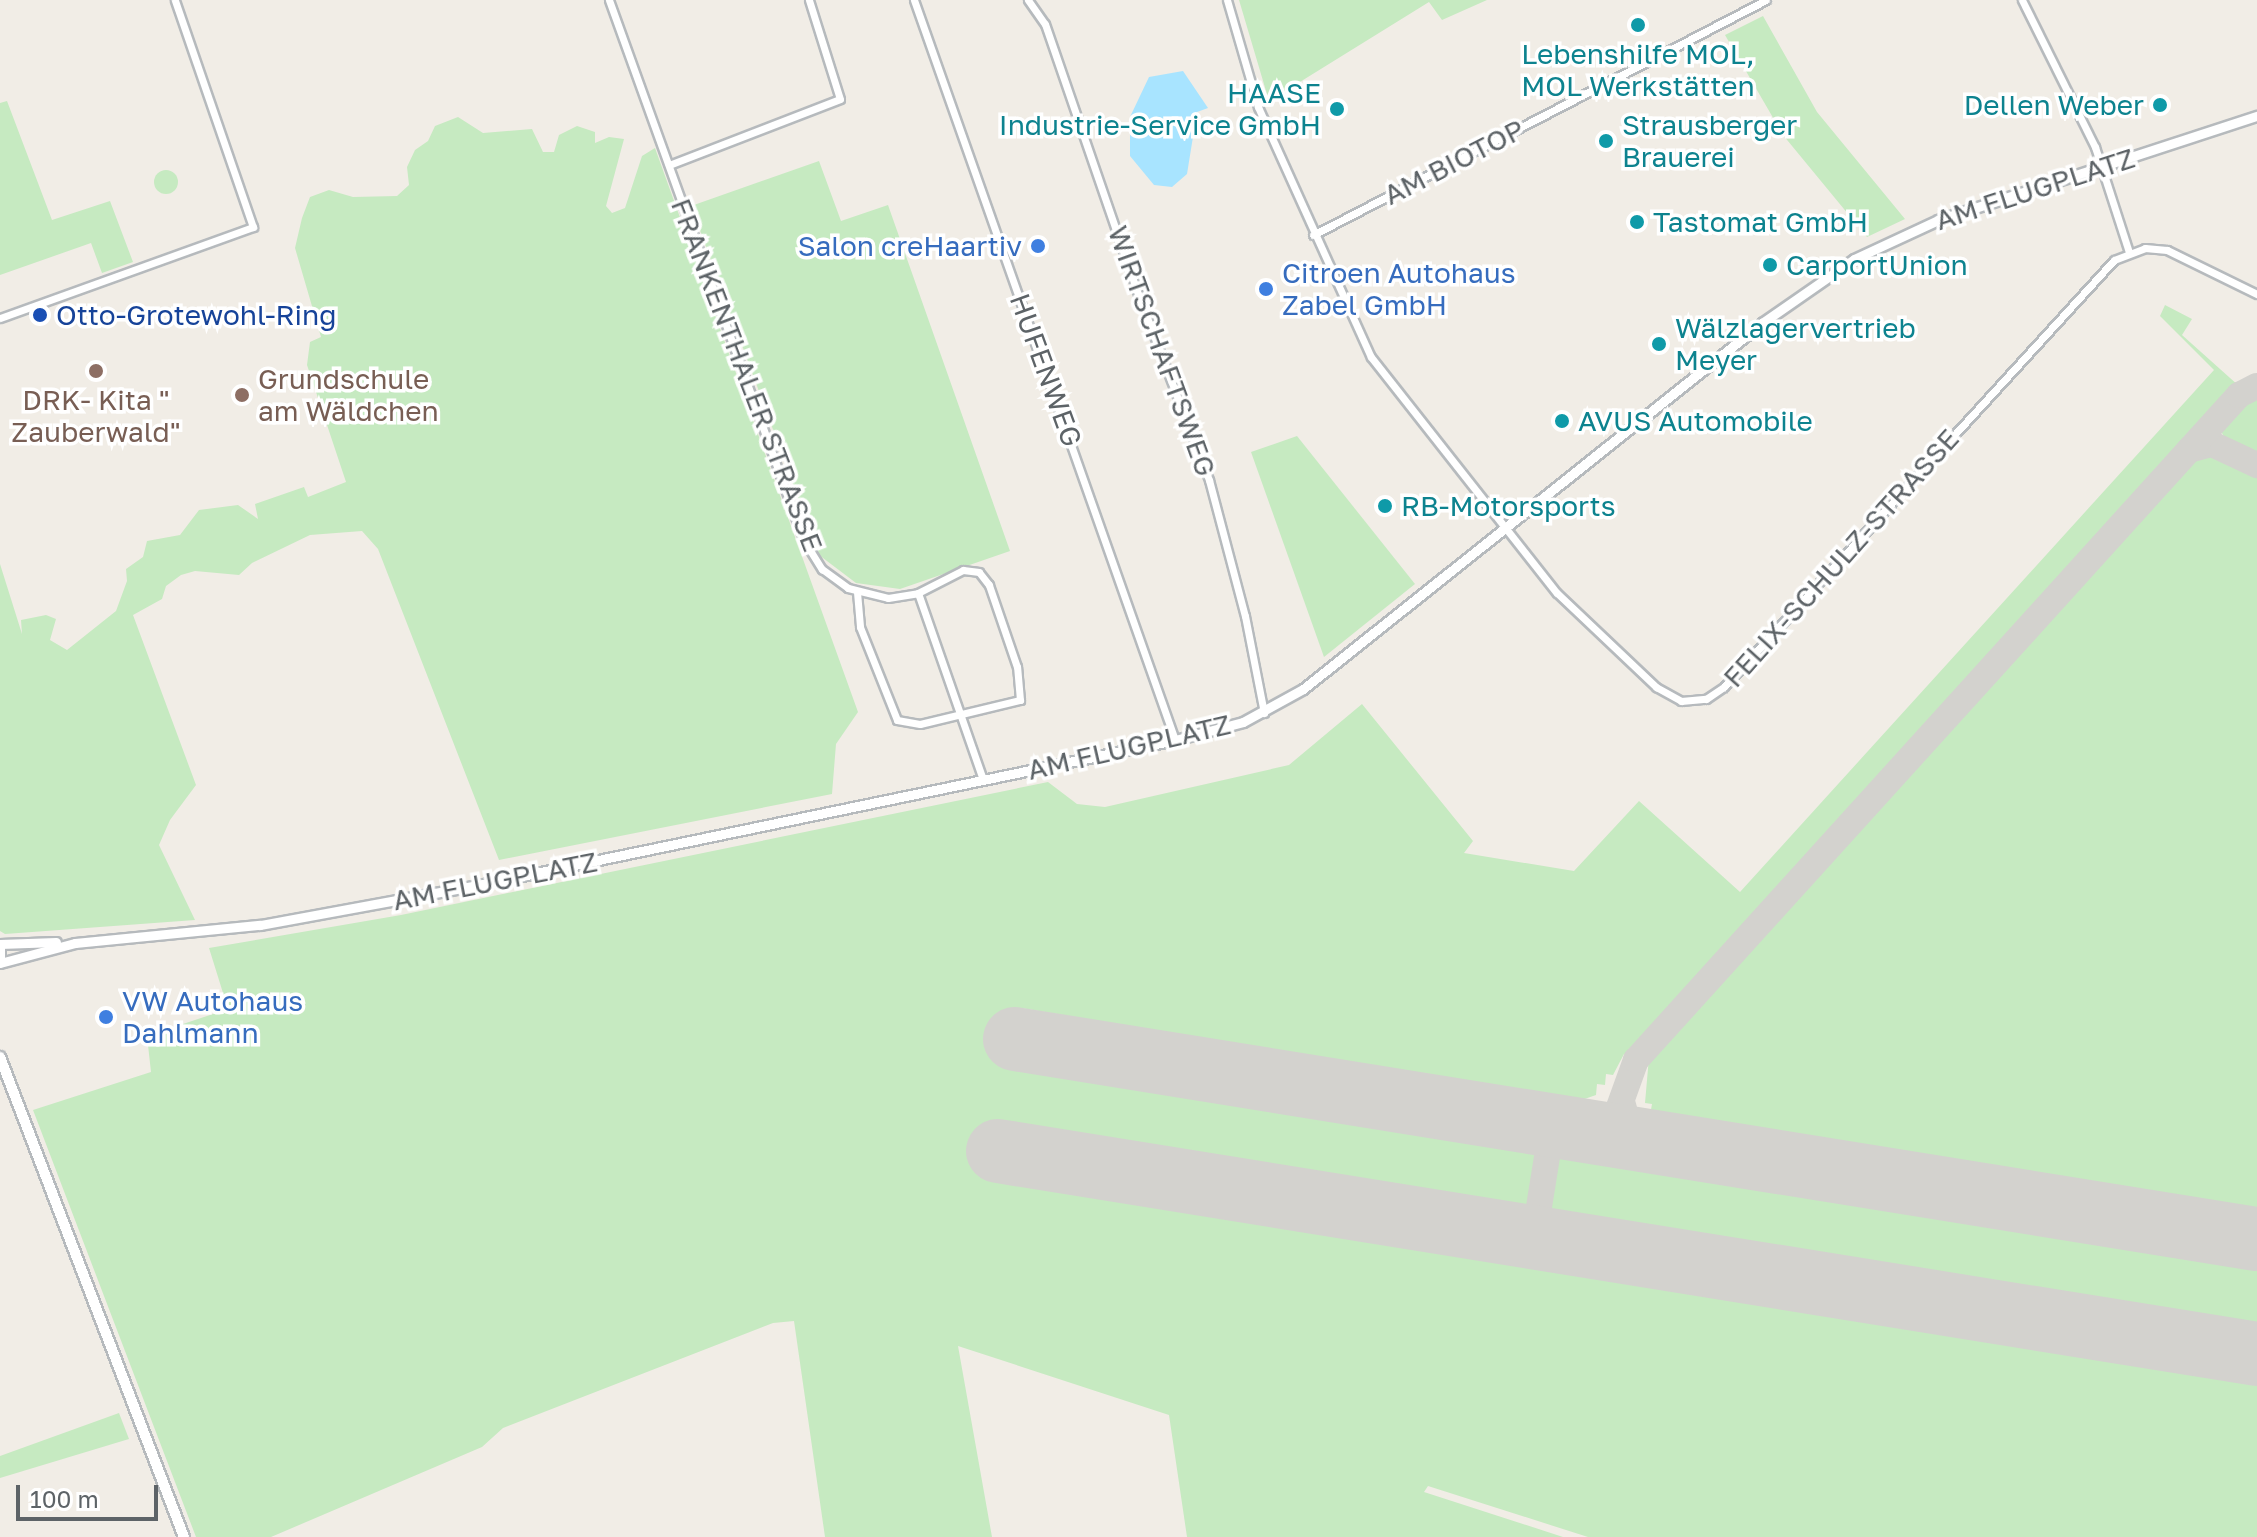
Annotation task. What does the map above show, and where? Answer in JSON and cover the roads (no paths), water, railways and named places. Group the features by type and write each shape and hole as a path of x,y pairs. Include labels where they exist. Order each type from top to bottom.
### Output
{"main road":[{"path":"0,946 0,963"},
{"path":"0,1057 184,1537"}],"street":[{"path":"0,318 253,227 175,0"},
{"name":"FRANKENTHALER STRASSE","path":"609,0 803,539 822,569 857,592 888,598 918,593"},
{"path":"669,165 823,110 840,99 809,0"},
{"name":"HUFENWEG","path":"914,0 1175,740"},
{"name":"WIRTSCHAFTSWEG","path":"1028,0 1045,24 1142,308 1213,491 1264,713"},
{"name":"FELIX-SCHULZ-STRASSE","path":"1227,0 1249,86 1313,235 1371,357 1571,609 1656,687 1681,701 1706,699 1724,687 2101,272 2129,252"},
{"name":"AM BIOTOP","path":"1313,235 1766,0"},
{"path":"2022,0 2102,166 2129,252 2167,250 2257,294"},
{"name":"AM FLUGPLATZ","path":"0,946 209,932 368,906 1175,740 1264,713 1303,689 1834,271 1938,220 2257,116"},
{"path":"857,592 860,627 897,720 920,724 961,715 1020,700 1017,667 989,585 979,572 963,570 918,593 961,715 983,780"},
{"name":"AM FLUGPLATZ","path":"0,963 75,943"}],"water":[{"path":"1183,71 1208,108 1197,112 1187,174 1172,187 1154,185 1130,156 1130,117 1149,77"}],"place":[{"name":"Lebenshilfe MOL, MOL Werkstätten","path":"1638,25"},
{"name":"Dellen Weber","path":"2160,105"},
{"name":"HAASE Industrie-Service GmbH","path":"1337,109"},
{"name":"Strausberger Brauerei","path":"1606,141"},
{"name":"Tastomat GmbH","path":"1637,222"},
{"name":"Salon creHaartiv","path":"1038,246"},
{"name":"CarportUnion","path":"1770,265"},
{"name":"Citroen Autohaus Zabel GmbH","path":"1266,289"},
{"name":"Otto-Grotewohl-Ring","path":"40,315"},
{"name":"Wälzlagervertrieb Meyer","path":"1659,344"},
{"name":"DRK- Kita \" Zauberwald\"","path":"96,371"},
{"name":"Grundschule am Wäldchen","path":"242,395"},
{"name":"AVUS Automobile","path":"1562,421"},
{"name":"RB-Motorsports","path":"1385,506"},
{"name":"VW Autohaus Dahlmann","path":"106,1017"}]}
